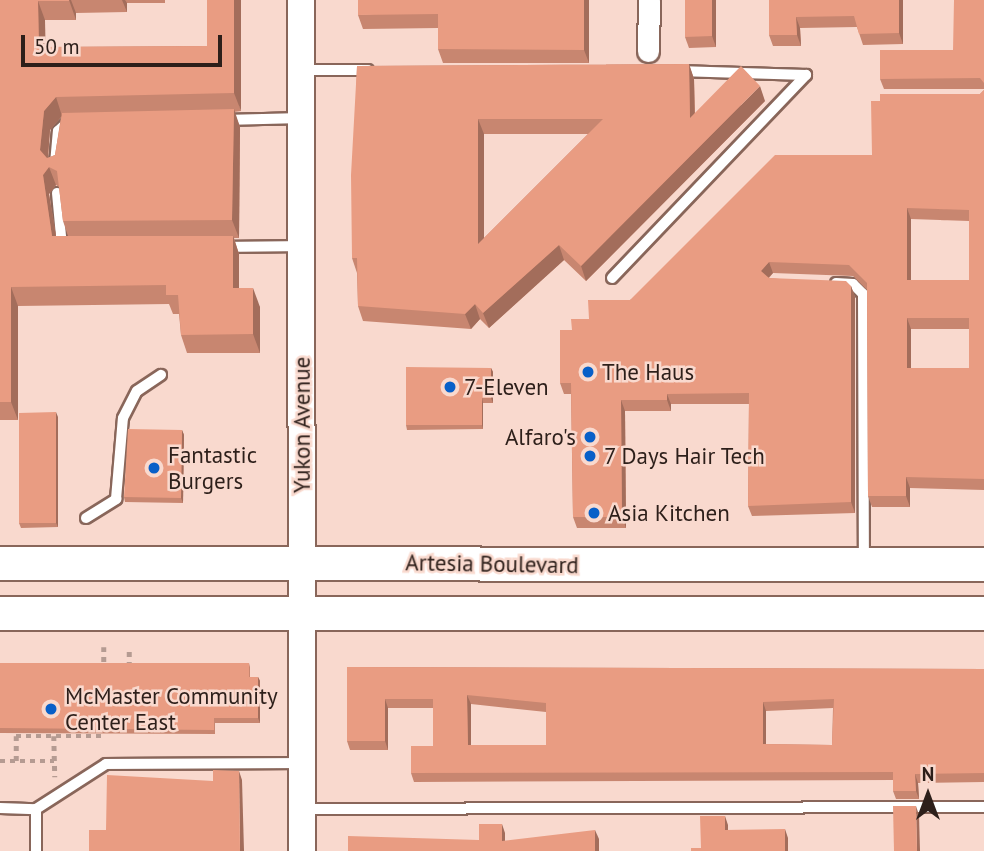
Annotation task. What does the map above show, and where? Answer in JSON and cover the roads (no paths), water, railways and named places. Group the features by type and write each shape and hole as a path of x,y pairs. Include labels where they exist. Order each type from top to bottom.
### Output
{"main road":[{"name":"Artesia Boulevard","path":"0,563 303,561 984,564"},
{"path":"0,613 984,613"}],"street":[{"name":"Yukon Avenue","path":"301,0 302,851"},
{"path":"648,51 649,0"}],"lane":[{"path":"301,70 389,70"},
{"path":"612,278 806,75 663,71"},
{"path":"204,120 302,118"},
{"path":"55,169 58,131 65,122 79,122"},
{"path":"57,193 59,240 72,247"},
{"path":"205,247 302,246"},
{"path":"826,283 853,284 863,295 864,565"},
{"path":"86,518 116,499 123,418 137,391 161,375"},
{"path":"0,808 36,808 113,763 302,763"},
{"path":"302,809 984,807"},
{"path":"36,808 36,851"}],"place":[{"name":"The Haus","path":"588,372"},
{"name":"7-Eleven","path":"450,387"},
{"name":"Alfaro's","path":"590,437"},
{"name":"7 Days Hair Tech","path":"590,456"},
{"name":"Fantastic Burgers","path":"154,468"},
{"name":"Asia Kitchen","path":"594,513"},
{"name":"McMaster Community Center East","path":"51,709"}]}
